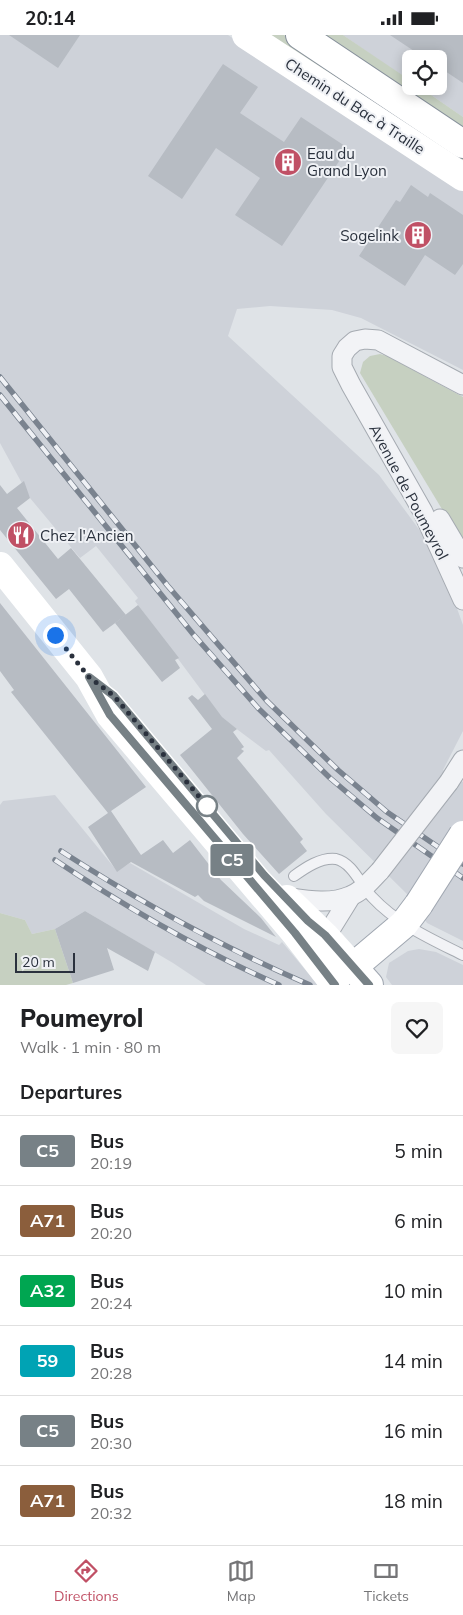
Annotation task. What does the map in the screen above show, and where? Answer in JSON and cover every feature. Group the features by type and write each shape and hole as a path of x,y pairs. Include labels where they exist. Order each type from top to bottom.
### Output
{"main road":[{"name":"Chemin du Bac à Traille","path":"246,35 463,177"},
{"path":"300,35 463,144"},
{"path":"0,566 89,677 110,715 295,933 344,976"},
{"path":"89,677 114,696 289,886 325,935 344,976"},
{"path":"344,976 412,914 463,835"}],"street":[{"name":"Avenue de Poumeyrol","path":"463,385 378,340 365,339 355,341 347,348 342,357 342,367 350,385 438,540 463,601"},
{"name":"Avenue de Poumeyrol","path":"350,385 432,506 463,558"},
{"path":"325,935 358,891 380,871 449,782 463,760"},
{"path":"289,886 312,901 337,900 358,891"}],"lane":[{"path":"289,886 315,863 336,859 354,872 358,891 383,907 412,914 463,955"}],"shaded area":[{"path":"0,35 228,35 463,190 463,370 361,318 332,310 270,306 237,309 228,336 379,475 429,543 447,581 463,625 463,731 443,770 463,782 463,941 427,923 407,894 326,814 269,750 266,751 222,718 135,601 138,598 96,546 80,558 30,498 0,443"},
{"path":"343,35 463,35 463,117 431,95 447,95 447,50 402,50 402,76"},
{"path":"55,795 117,871 130,863 244,929 279,945 282,942 318,985 206,985 173,963 85,911 55,929 32,934 25,920 0,913 0,805 3,801"},
{"path":"419,949 436,952 463,965 463,985 392,985 386,977 389,963 408,951"}],"green space":[{"path":"270,35 284,35 463,155 463,161"},
{"path":"319,35 343,35 402,75 402,89"},
{"path":"411,95 431,95 463,117 463,129"},
{"path":"380,354 463,397 463,544 360,373 363,362 370,356"},
{"path":"0,913 25,920 32,934 55,929 73,983 66,985 0,985"}],"building":[{"path":"9,35 80,35 58,68"},
{"path":"390,35 463,35 463,83 447,72 447,50 412,50"},
{"name":"Eau du Grand Lyon","path":"223,64 258,87 240,113 284,142 301,117 348,148 282,246 235,215 260,178 216,148 182,199 148,176"},
{"name":"Sogelink","path":"411,185 428,197 430,193 463,215 463,264 455,275 425,255 405,286 359,256 396,200 400,202"},
{"path":"24,481 30,498 17,508 58,559 71,548 126,615 103,632 69,589 56,599 0,530 0,485 7,494"},
{"path":"0,603 146,787 111,811 141,855 163,840 173,853 190,840 221,880 261,918 276,937 204,901 198,895 195,897 131,862 117,872 88,827 108,813 11,692 14,690 0,671"},
{"path":"138,605 179,658 175,660 180,668 162,682 115,623"},
{"path":"205,694 222,717 237,729 233,732 244,747 241,749 244,751 237,758 303,839 300,842 307,851 279,874 243,834 180,755 212,729 188,698 192,695 198,700"},
{"path":"85,911 155,952 148,971 107,948 114,970 73,983 55,929"}],"railway":[{"path":"0,377 167,585 267,701 338,770 387,812 463,864"},
{"path":"0,395 193,634 258,708 330,778 377,818 463,878"},
{"path":"61,851 182,923 310,985"},
{"path":"55,860 109,895 164,927 279,985"}],"bus line":[{"name":"C5","path":"335,985 295,933 201,825 113,719 89,677 114,696 264,875 308,921 325,935 369,985"}],"place":[{"name":"Eau du Grand Lyon","path":"288,162"},
{"name":"Sogelink","path":"418,235"},
{"name":"Chez l'Ancien","path":"21,535"}],"route":[{"path":"55,635 89,677 114,696 207,806"}]}
